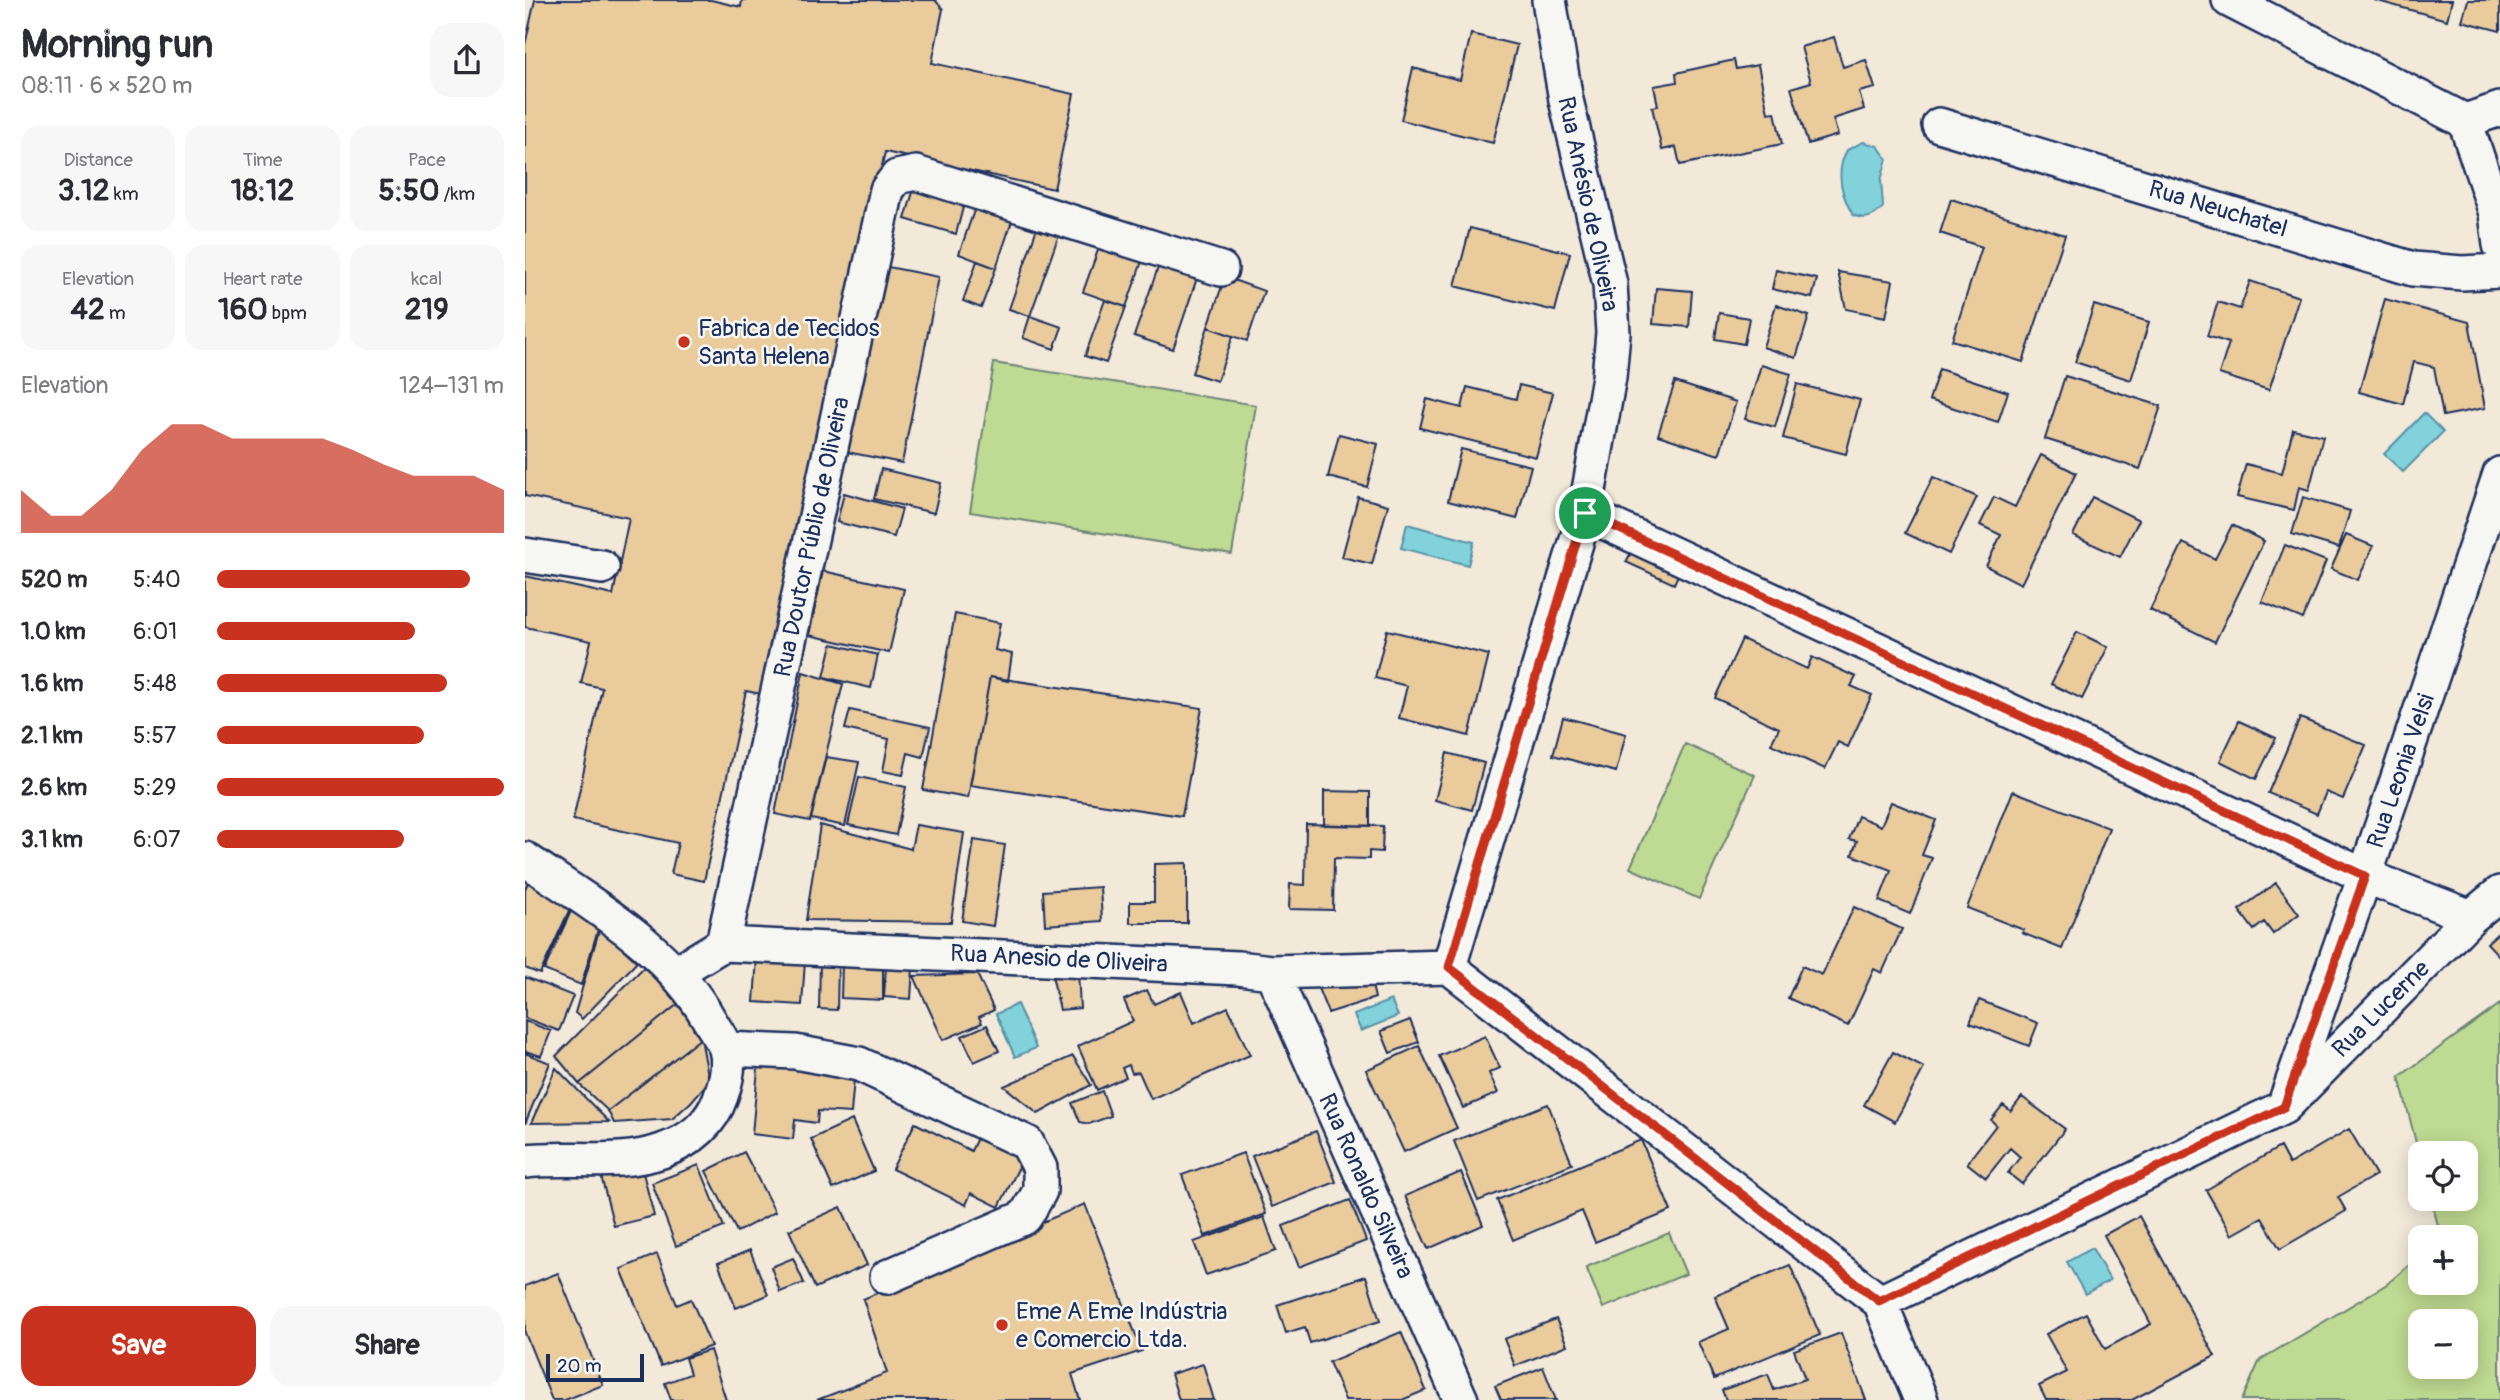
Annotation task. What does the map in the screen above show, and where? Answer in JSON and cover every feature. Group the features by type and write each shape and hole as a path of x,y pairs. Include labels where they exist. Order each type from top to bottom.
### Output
{"street":[{"path":"2229,0 2465,121 2498,229"},
{"name":"Rua Anésio de Oliveira","path":"1449,967 1585,513 1609,377 1613,333 1611,296 1549,4"},
{"path":"2465,121 2500,109"},
{"name":"Rua Neuchatel","path":"1939,125 2413,269 2462,273 2500,271"},
{"name":"Rua Doutor Públio de Oliveira","path":"722,945 887,190 897,177 916,173 1221,269"},
{"name":"Rua Leonia Velsi","path":"2284,1107 2500,474"},
{"path":"1585,513 2365,876 2471,918"},
{"path":"525,555 602,567"},
{"path":"525,859 645,942 678,972 726,1049 726,1080 716,1111 694,1137 660,1152 620,1159 559,1157 525,1161"},
{"name":"Rua Lucerne","path":"1879,1301 2284,1107 2471,918 2500,893"},
{"path":"678,972 722,945"},
{"name":"Rua Anesio de Oliveira","path":"722,945 1238,968 1272,972 1449,967"},
{"path":"1449,967 1879,1301 1921,1400"},
{"name":"Rua Ronaldo Silveira","path":"1272,972 1461,1400"},
{"path":"726,1049 795,1052 859,1063 1027,1143 1040,1168 1040,1191 1025,1217 887,1278"}],"green space":[{"path":"994,363 1256,405 1232,554 970,512"},
{"path":"1685,744 1755,775 1699,899 1630,868"},
{"path":"2500,1004 2500,1400 2242,1400 2260,1360 2387,1284 2408,1266 2408,1295 2478,1295 2478,1225 2438,1225 2434,1211 2478,1211 2478,1141 2416,1141 2399,1077"},
{"path":"1669,1233 1686,1274 1603,1308 1586,1267"}],"water":[{"path":"1863,142 1878,146 1887,159 1881,180 1883,207 1873,216 1866,218 1853,215 1845,200 1840,175 1847,150"},
{"path":"2424,413 2443,432 2403,472 2384,454"},
{"path":"1407,524 1474,542 1468,565 1401,548"},
{"path":"1391,1000 1398,1016 1361,1031 1354,1015"},
{"path":"1017,1004 1036,1048 1015,1057 996,1014"},
{"path":"2092,1248 2110,1280 2085,1294 2067,1262"}],"building":[{"name":"Fabrica de Tecidos Santa Helena","path":"535,0 711,0 741,7 742,0 935,0 943,9 932,63 1074,94 1054,189 885,152 766,695 746,691 704,881 671,874 678,843 573,820 602,688 581,683 591,641 525,627 525,576 613,595 629,518 525,496 525,45"},
{"path":"2374,0 2452,0 2447,20"},
{"path":"2468,0 2500,0 2500,31 2462,21"},
{"path":"1471,34 1517,45 1493,143 1401,120 1413,68 1460,80"},
{"path":"1834,37 1843,67 1866,60 1875,88 1859,92 1864,109 1833,119 1838,135 1808,144 1791,88 1811,82 1801,47"},
{"path":"1734,60 1736,69 1758,65 1768,113 1775,112 1782,144 1680,165 1676,147 1662,150 1652,107 1658,106 1654,86 1677,82 1676,73"},
{"path":"916,182 966,196 956,234 905,219"},
{"path":"1951,199 2065,235 2023,362 1952,340 1982,247 1940,233"},
{"path":"977,202 1014,215 996,268 959,254"},
{"path":"1039,222 1061,229 1030,316 1009,309"},
{"path":"1470,228 1570,253 1555,311 1455,286"},
{"path":"1102,239 1145,253 1126,307 1083,292"},
{"path":"977,261 996,268 981,308 963,301"},
{"path":"1160,262 1198,275 1173,349 1134,336"},
{"path":"878,265 939,277 902,463 842,451"},
{"path":"1776,270 1817,279 1812,298 1772,289"},
{"path":"1838,272 1893,281 1886,317 1846,309"},
{"path":"1225,277 1264,291 1247,341 1208,327"},
{"path":"2250,281 2299,297 2269,390 2219,374 2229,343 2207,336 2218,302 2240,309"},
{"path":"1656,288 1692,291 1689,327 1653,324"},
{"path":"2385,299 2469,322 2485,408 2443,416 2434,367 2414,362 2403,404 2359,392"},
{"path":"1105,300 1126,307 1106,363 1085,356"},
{"path":"1776,305 1809,316 1796,358 1763,347"},
{"path":"2094,305 2149,322 2131,380 2075,362"},
{"path":"1719,313 1749,318 1744,344 1715,339"},
{"path":"1030,316 1062,327 1054,349 1023,338"},
{"path":"1208,327 1233,336 1217,381 1192,373"},
{"path":"1761,365 1791,374 1775,427 1745,419"},
{"path":"1939,369 2008,392 1998,422 1929,400"},
{"path":"2065,376 2161,406 2140,469 2045,439"},
{"path":"1675,382 1736,402 1719,455 1658,435"},
{"path":"1797,384 1860,400 1846,454 1783,438"},
{"path":"1519,385 1553,393 1536,457 1420,428 1427,399 1462,408 1467,387 1516,399"},
{"path":"2293,429 2323,436 2309,490 2299,487 2294,510 2237,497 2246,464 2282,473"},
{"path":"1339,434 1378,444 1367,487 1328,477"},
{"path":"1461,449 1531,466 1517,519 1448,501"},
{"path":"2041,455 2076,473 2021,584 1986,566 2001,535 1980,525 1994,497 2015,507"},
{"path":"881,469 941,483 934,513 874,499"},
{"path":"1933,477 1977,497 1949,554 1905,533"},
{"path":"844,493 902,509 894,537 837,522"},
{"path":"1358,497 1388,505 1372,564 1342,557"},
{"path":"2092,497 2139,520 2120,557 2073,535"},
{"path":"2303,497 2350,511 2339,548 2292,534"},
{"path":"2232,525 2264,541 2215,642 2150,610 2183,543 2215,559"},
{"path":"2346,535 2373,546 2358,580 2331,569"},
{"path":"2285,545 2326,561 2303,619 2262,602"},
{"path":"1634,547 1681,568 1674,584 1626,562"},
{"path":"823,571 904,589 889,653 809,635"},
{"path":"955,614 1000,623 995,650 1012,654 1008,681 990,677 968,798 923,790"},
{"path":"1387,630 1489,655 1469,736 1399,718 1407,686 1375,678"},
{"path":"2077,632 2108,647 2082,699 2051,684"},
{"path":"1742,639 1807,669 1812,657 1856,677 1851,686 1872,695 1848,747 1838,742 1825,769 1771,744 1779,728 1715,698"},
{"path":"832,644 878,655 871,688 824,677"},
{"path":"803,672 843,684 810,821 775,814"},
{"path":"990,677 1202,708 1182,816 970,785"},
{"path":"850,710 930,727 923,757 908,753 903,775 883,771 889,739 845,729"},
{"path":"1563,717 1626,734 1616,772 1553,755"},
{"path":"2300,718 2366,745 2343,799 2326,792 2317,814 2268,793"},
{"path":"2239,721 2276,738 2256,779 2220,761"},
{"path":"1447,753 1484,763 1472,810 1435,800"},
{"path":"826,757 859,762 845,826 811,819"},
{"path":"859,777 906,787 896,835 848,825"},
{"path":"1324,791 1370,792 1370,826 1324,825"},
{"path":"2013,791 2109,828 2062,949 2022,933 2024,930 1967,908"},
{"path":"1891,802 1936,820 1922,855 1932,858 1910,914 1879,901 1891,870 1852,855 1857,841 1849,839 1858,816 1881,826"},
{"path":"1306,824 1383,826 1382,852 1369,851 1369,859 1334,858 1333,910 1289,909 1290,884 1305,885"},
{"path":"820,825 911,849 916,825 964,833 951,922 806,920"},
{"path":"974,840 1005,845 993,926 962,921"},
{"path":"1187,863 1187,923 1130,923 1130,902 1154,902 1154,864"},
{"path":"528,882 573,902 540,974 525,968 525,889"},
{"path":"2276,883 2299,914 2273,934 2264,922 2254,930 2239,910"},
{"path":"1100,887 1102,921 1045,925 1043,891"},
{"path":"1854,907 1902,929 1882,973 1874,969 1848,1026 1788,998 1802,966 1822,975"},
{"path":"571,911 600,923 581,985 544,970"},
{"path":"600,927 637,962 582,1019 575,1013"},
{"path":"2500,931 2500,957 2487,943"},
{"path":"757,957 805,961 802,1005 754,1002"},
{"path":"820,963 838,964 837,1010 819,1009"},
{"path":"842,965 883,966 883,1000 841,998"},
{"path":"886,966 913,967 911,999 884,997"},
{"path":"644,967 678,1004 579,1084 556,1056"},
{"path":"1051,971 1078,971 1080,1008 1060,1010"},
{"path":"977,974 994,1010 979,1017 982,1023 943,1040 914,976"},
{"path":"525,977 573,996 559,1031 525,1018"},
{"path":"1370,977 1375,998 1328,1013 1315,981"},
{"path":"1147,990 1154,1004 1181,992 1194,1023 1228,1007 1250,1055 1151,1099 1139,1072 1132,1073 1129,1065 1122,1068 1126,1077 1097,1090 1078,1046 1133,1021 1124,1000"},
{"path":"1979,1000 2038,1023 2029,1046 1970,1023"},
{"path":"678,1004 701,1038 608,1111 579,1084"},
{"path":"1410,1020 1419,1042 1390,1053 1381,1031"},
{"path":"525,1021 551,1031 541,1056 525,1051"},
{"path":"987,1025 999,1051 974,1062 962,1036"},
{"path":"1485,1036 1500,1068 1489,1073 1498,1093 1463,1108 1439,1056"},
{"path":"701,1038 709,1081 691,1102 672,1119 614,1123 608,1111"},
{"path":"1419,1046 1457,1128 1404,1152 1366,1070"},
{"path":"1893,1052 1924,1068 1895,1122 1864,1105"},
{"path":"525,1053 550,1063 525,1124"},
{"path":"1073,1056 1091,1085 1038,1114 1004,1086"},
{"path":"759,1058 855,1067 851,1113 818,1111 817,1123 795,1120 793,1139 752,1134"},
{"path":"556,1068 609,1122 531,1123"},
{"path":"1102,1091 1111,1116 1089,1124 1080,1122 1072,1103"},
{"path":"2022,1097 2065,1129 2022,1184 2008,1173 2020,1157 2010,1148 1986,1178 1967,1163 1996,1125 1991,1120 2003,1105 2011,1111"},
{"path":"1548,1104 1572,1164 1478,1201 1454,1141"},
{"path":"852,1120 874,1171 833,1189 811,1139"},
{"path":"915,1123 971,1151 981,1129 1027,1151 999,1207 971,1193 966,1205 892,1169"},
{"path":"2349,1129 2376,1175 2338,1197 2346,1211 2280,1249 2262,1218 2232,1235 2206,1190 2280,1147 2289,1164"},
{"path":"1316,1131 1336,1182 1272,1207 1252,1156"},
{"path":"1641,1140 1671,1211 1595,1242 1582,1211 1513,1240 1497,1200"},
{"path":"744,1152 775,1212 737,1232 706,1171"},
{"path":"1243,1153 1266,1214 1205,1236 1182,1175"},
{"path":"641,1165 654,1216 614,1226 601,1176"},
{"path":"699,1165 724,1227 676,1246 652,1183"},
{"path":"1461,1172 1483,1225 1428,1249 1405,1196"},
{"path":"1350,1200 1366,1241 1299,1267 1283,1226"},
{"name":"Eme A Eme Indústria e Comercio Ltda.","path":"1085,1204 1142,1351 1072,1374 1080,1400 817,1400 887,1373 863,1299"},
{"path":"841,1207 867,1265 815,1288 789,1230"},
{"path":"2139,1216 2215,1356 2132,1400 2046,1400 2039,1386 2067,1372 2046,1334 2086,1313 2105,1349 2151,1324 2104,1235"},
{"path":"1264,1217 1276,1251 1206,1275 1194,1242"},
{"path":"750,1250 768,1295 736,1308 718,1263"},
{"path":"657,1254 677,1305 691,1299 711,1346 661,1366 621,1269"},
{"path":"793,1258 804,1283 780,1292 771,1267"},
{"path":"1790,1265 1820,1335 1714,1379 1698,1342 1729,1329 1715,1296"},
{"path":"558,1273 603,1385 565,1400 552,1400 525,1333 525,1286"},
{"path":"1366,1276 1380,1321 1310,1343 1305,1327 1286,1333 1277,1305"},
{"path":"1556,1319 1567,1345 1515,1366 1504,1339"},
{"path":"1401,1332 1426,1390 1402,1400 1345,1400 1329,1362"},
{"path":"1841,1333 1866,1400 1726,1400 1722,1390 1768,1374 1774,1390 1805,1379 1794,1350"},
{"path":"710,1350 726,1400 671,1400 665,1383 690,1374 685,1358"},
{"path":"1203,1364 1214,1400 1179,1400 1171,1374"},
{"path":"1543,1367 1556,1400 1501,1400 1495,1386"}],"place":[{"name":"Fabrica de Tecidos Santa Helena","path":"684,342"},
{"name":"Eme A Eme Indústria e Comercio Ltda.","path":"1002,1325"}],"route":[{"path":"1585,513 2365,876 2284,1107 1879,1301 1449,967 1585,513"}]}
